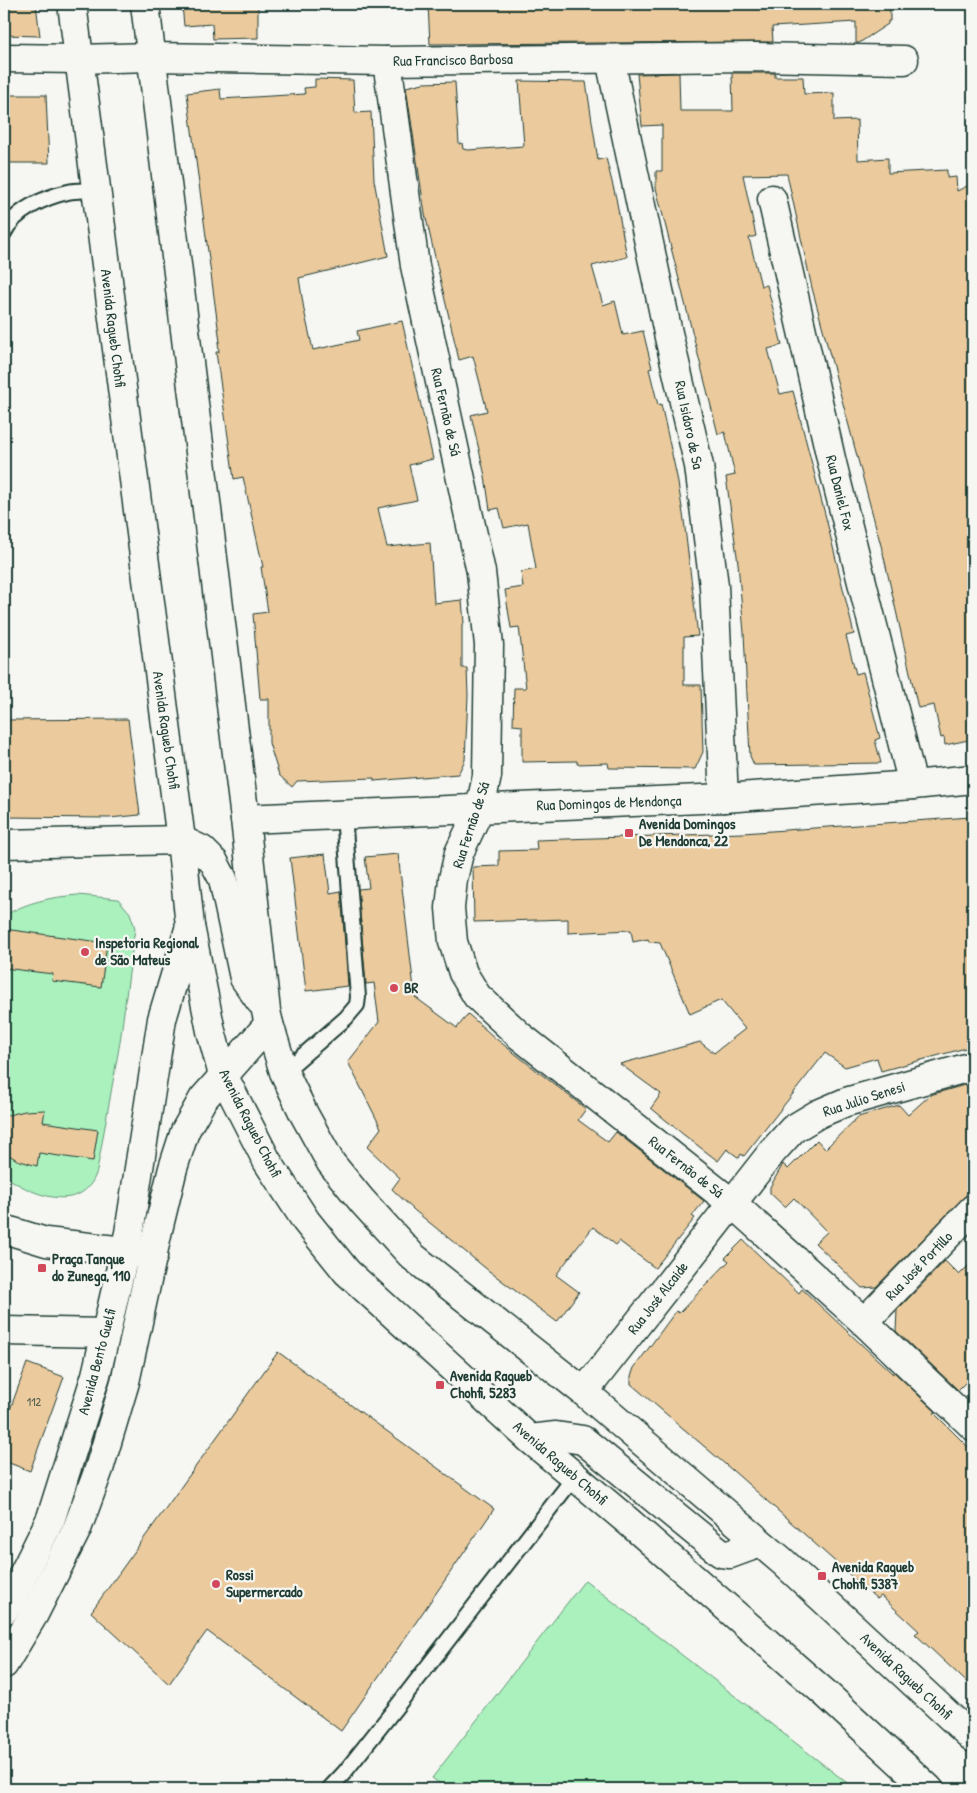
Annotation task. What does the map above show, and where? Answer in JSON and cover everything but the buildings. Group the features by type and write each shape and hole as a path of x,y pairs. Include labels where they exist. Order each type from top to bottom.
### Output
{"main road":[{"name":"Avenida Ragueb Chohfi","path":"72,4 181,840 190,926 211,1030 223,1075 266,1161 306,1221 346,1272 530,1439 826,1694 928,1789"},
{"name":"Avenida Ragueb Chohfi","path":"145,4 245,820 267,1018 284,1072 304,1114 331,1163 362,1201 412,1256 584,1392 782,1561 972,1734"},
{"name":"Rua Francisco Barbosa","path":"4,58 152,57 387,61 754,57 904,60"},
{"name":"Rua Isidoro de Sa","path":"610,59 698,466 714,586 724,798"},
{"name":"Rua Fernão de Sá","path":"387,61 415,266 481,572 489,645 487,776 480,808 459,853 453,879 450,908 453,942 463,973 478,996 520,1036 732,1204 864,1322 973,1426"},
{"name":"Rua Daniel Fox","path":"772,199 832,463 913,785"},
{"name":"Rua Domingos de Mendonça","path":"245,820 724,798 973,779"},
{"path":"4,844 181,840 202,850 214,862 223,878 244,978 267,1018"},
{"name":"Avenida Bento Guelfi","path":"4,1610 51,1518 96,1375 127,1242 162,1019 190,926"},
{"name":"Avenida Bento Guelfi","path":"4,1664 34,1614 80,1520 117,1411 173,1168 185,1131 204,1099 267,1018"},
{"name":"Rua Julio Senesi","path":"732,1204 773,1151 793,1130 818,1114 846,1102 973,1066"},
{"name":"Rua José Alcaide","path":"584,1392 732,1204"},
{"name":"Rua José Portillo","path":"864,1322 973,1209"},
{"path":"4,1229 46,1242 90,1248 112,1242 127,1242 153,1256"},
{"path":"4,1331 106,1332"},
{"path":"530,1439 556,1436 582,1440 721,1553 730,1554 760,1543"}],"lane":[{"path":"4,233 6,228 23,212 43,200 68,192 95,190"},
{"path":"284,1072 346,1018 357,1005 358,997 344,815"},
{"path":"329,1789 397,1706 575,1476"}],"green space":[{"path":"78,895 118,899 130,913 135,928 120,1042 97,1171 90,1185 80,1193 68,1197 55,1197 28,1189 4,1175 4,916 21,907 40,901"},
{"path":"585,1580 855,1789 447,1789 432,1778"}],"place":[{"name":"Avenida Domingos De Mendonca, 22","path":"629,833"},
{"name":"Inspetoria Regional de São Mateus","path":"85,952"},
{"name":"BR","path":"394,988"},
{"name":"Praça Tanque do Zunega, 110","path":"42,1268"},
{"name":"Avenida Ragueb Chohfi, 5283","path":"440,1385"},
{"name":"Avenida Ragueb Chohfi, 5387","path":"822,1576"},
{"name":"Rossi Supermercado","path":"216,1584"}]}
